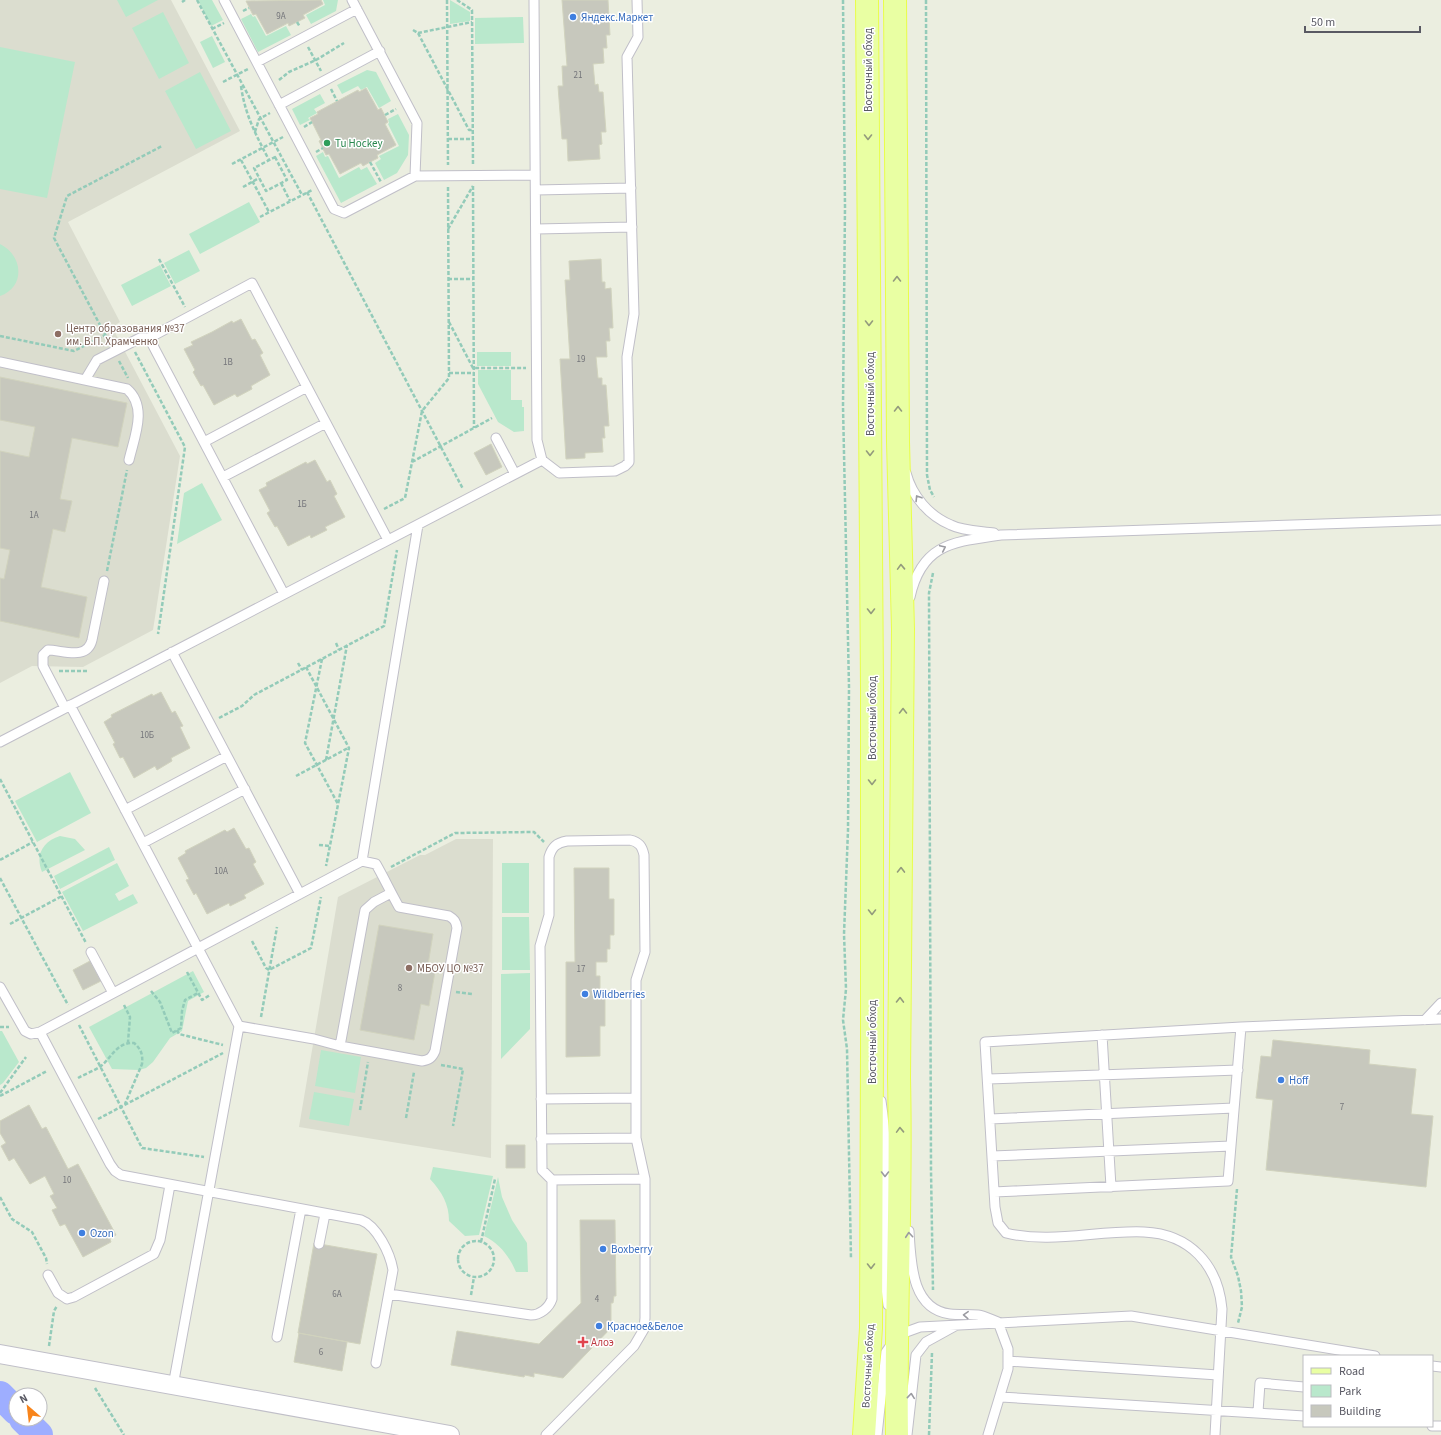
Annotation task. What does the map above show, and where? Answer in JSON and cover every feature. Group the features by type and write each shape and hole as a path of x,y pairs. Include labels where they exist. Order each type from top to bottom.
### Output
{"main road":[{"name":"Восточный обход","path":"864,1435 871,1328 872,1052 872,687 867,0"},
{"path":"895,0 898,442 903,629 899,1078 901,1152 896,1435"}],"street":[{"path":"0,1354 450,1435"}],"lane":[{"path":"224,0 334,209 344,213 415,176 535,175"},
{"path":"352,0 417,123 415,176"},
{"path":"534,0 537,440 542,460 559,472 615,471 621,470 628,462 626,357 634,314 627,57 638,36 637,0"},
{"path":"257,62 357,9"},
{"path":"280,106 380,51"},
{"path":"536,190 630,188"},
{"path":"536,230 632,227"},
{"path":"85,380 97,360 140,338 149,338 252,283 388,540"},
{"path":"149,338 284,594"},
{"path":"0,362 122,387 130,391 138,406 139,412 129,460"},
{"path":"204,442 307,387"},
{"path":"223,477 326,423"},
{"path":"496,438 515,474"},
{"path":"898,442 907,477 918,500 932,515 952,526 1001,535"},
{"path":"0,742 542,460"},
{"path":"903,629 912,587 922,564 937,551 957,542 1001,535 1441,520"},
{"path":"362,860 418,524"},
{"path":"104,581 92,644 77,654 51,650 44,652 42,659 45,671 68,707 125,810 239,1026 173,1386"},
{"path":"172,652 300,894"},
{"path":"125,810 227,756"},
{"path":"143,843 245,789"},
{"path":"389,1294 536,1315 551,1303 552,1180 542,1170 540,946 549,915 549,857 552,849 558,843 567,840 630,840 637,842 642,848 644,855 645,952 636,980 636,1138 645,1179 644,1329 634,1346 546,1435"},
{"path":"0,987 25,1031 31,1034 40,1032 362,860 376,864 399,907 449,916 454,919 456,923 457,928 433,1056 427,1060 417,1060 340,1046 314,1039 239,1026"},
{"path":"340,1046 365,910 374,902 391,893"},
{"path":"91,952 113,993"},
{"path":"1425,1020 1441,1003"},
{"path":"1215,1435 1220,1330 1220,1292 1213,1272 1199,1254 1176,1239 1144,1232 1036,1237 1006,1233 998,1223 994,1192 985,1042 1242,1027 1441,1019"},
{"path":"994,1192 1228,1182 1242,1027"},
{"path":"40,1032 115,1171 129,1178 361,1220 372,1227 392,1263 393,1270 376,1363"},
{"path":"1102,1035 1111,1187"},
{"path":"872,1052 885,1125 884,1231 888,1307 897,1326 886,1352 878,1435"},
{"path":"988,1079 1238,1070"},
{"path":"541,1099 636,1098"},
{"path":"990,1119 1234,1108"},
{"path":"542,1139 636,1138"},
{"path":"992,1156 1231,1146"},
{"path":"901,1152 912,1266 920,1294 933,1309 949,1314 979,1315 998,1322 1008,1349 1008,1369 1001,1397 988,1435 994,1435"},
{"path":"552,1180 645,1179"},
{"path":"48,1275 62,1298 74,1297 154,1254 160,1240 170,1185"},
{"path":"277,1337 301,1209"},
{"path":"319,1244 325,1214"},
{"path":"897,1326 920,1327 1131,1316 1370,1355"},
{"path":"907,1435 916,1355 926,1342 958,1324"},
{"path":"897,1326 920,1327"},
{"path":"1008,1361 1218,1375"},
{"path":"1258,1412 1260,1383 1303,1387"},
{"path":"1001,1397 1216,1409 1303,1416"}],"path":[{"path":"196,0 259,119 274,142 302,195"},
{"path":"374,514 405,498 422,411 449,378 447,0"},
{"path":"457,0 472,10 474,428"},
{"path":"843,0 845,207 843,406 849,687 848,830 844,934 846,989 843,1020 847,1049 851,1260"},
{"path":"926,0 927,475 930,490 936,501"},
{"path":"418,33 472,22"},
{"path":"413,30 418,33 469,130 472,130"},
{"path":"304,38 326,80"},
{"path":"270,88 289,72 316,60 344,43"},
{"path":"223,82 257,62"},
{"path":"241,84 244,107 269,160"},
{"path":"334,95 337,101"},
{"path":"255,133 259,119 280,106"},
{"path":"232,164 312,122"},
{"path":"448,139 473,139"},
{"path":"130,391 131,384 54,238 68,196 162,146"},
{"path":"274,157 280,167 287,180 266,191 254,168 274,157"},
{"path":"241,160 269,212"},
{"path":"370,162 386,191"},
{"path":"280,167 285,164"},
{"path":"243,187 259,178"},
{"path":"281,183 290,201"},
{"path":"260,217 321,185"},
{"path":"448,229 473,186"},
{"path":"306,192 468,498"},
{"path":"159,259 190,317"},
{"path":"448,279 473,279"},
{"path":"449,321 474,368"},
{"path":"0,336 74,351 105,335"},
{"path":"130,343 185,447 158,634"},
{"path":"474,368 537,368"},
{"path":"449,373 474,373"},
{"path":"412,462 492,418"},
{"path":"104,581 129,460"},
{"path":"209,723 242,706 254,695 384,626 399,534"},
{"path":"933,1292 931,1163 929,593 933,573 938,568"},
{"path":"336,643 339,650"},
{"path":"326,760 348,645"},
{"path":"322,659 306,743 338,805"},
{"path":"298,663 302,670"},
{"path":"269,970 311,948 349,748 306,667"},
{"path":"45,671 87,671"},
{"path":"296,776 349,748"},
{"path":"0,780 91,952"},
{"path":"389,868 456,833 534,832 552,849"},
{"path":"0,860 33,842"},
{"path":"319,845 330,846"},
{"path":"0,878 101,1066 142,1148 214,1159"},
{"path":"10,924 62,896"},
{"path":"261,1020 277,927"},
{"path":"252,941 266,968 269,970"},
{"path":"187,972 202,1000 209,996 217,983"},
{"path":"151,991 160,1002 172,1033 181,1028 182,1011 185,1000 198,993"},
{"path":"124,1005 130,1017 128,1042"},
{"path":"0,1027 10,1027"},
{"path":"89,1124 227,1051 224,1046 179,1034 177,1030"},
{"path":"67,1084 101,1066 112,1053 128,1042 134,1043 140,1049 143,1056 142,1064 125,1105"},
{"path":"360,1110 370,1051"},
{"path":"433,1056 438,1065 463,1069 453,1126"},
{"path":"0,1093 26,1057"},
{"path":"406,1118 417,1060"},
{"path":"0,1096 58,1066"},
{"path":"481,1242 495,1179"},
{"path":"0,1197 12,1219 32,1232 46,1258 48,1275"},
{"path":"471,1242 481,1242 490,1248 494,1261 487,1274 481,1277 474,1277 462,1271 458,1257 464,1245 471,1242"},
{"path":"1231,1257 1238,1276 1241,1291 1242,1307 1238,1323"},
{"path":"469,1306 474,1277"},
{"path":"47,1363 54,1312 62,1298"},
{"path":"929,1435 932,1351"},
{"path":"82,1369 124,1435"}],"shaded area":[{"name":"Центр образования №37 им. В.П. Храмченко","path":"0,0 171,0 240,131 68,222 120,322 112,327 180,456 153,630 83,667 32,666 0,683"},
{"name":"МБОУ ЦО №37","path":"456,839 493,839 491,1158 299,1127 338,897 420,855 425,855"}],"green space":[{"path":"117,0 158,0 126,17"},
{"path":"198,0 212,0 223,20 211,26"},
{"path":"323,0 338,0 336,11 311,24 306,15 325,5"},
{"path":"450,0 470,12 470,21 450,24"},
{"path":"163,12 189,63 159,79 132,28"},
{"path":"251,14 253,17 255,16 266,36 286,26 291,35 258,52 241,19"},
{"path":"523,17 524,43 475,44 475,18"},
{"path":"212,36 225,62 213,68 200,42"},
{"path":"0,47 75,62 47,198 0,189"},
{"path":"367,70 376,72 391,101 379,108 367,87 361,90 358,86 342,94 337,85"},
{"path":"200,72 231,131 196,149 165,91"},
{"path":"320,94 325,103 314,109 317,113 308,118 310,120 300,125 292,109"},
{"path":"398,114 409,135 408,155 397,173 384,180 375,163 381,159 379,156 399,146 388,124 388,119"},
{"path":"323,152 325,157 328,156 339,178 359,167 361,170 367,167 377,184 341,203 316,156"},
{"path":"249,202 260,222 200,254 189,234"},
{"path":"0,244 8,249 13,256 17,263 18,271 14,286 8,292 0,296"},
{"path":"189,250 200,271 175,284 164,263"},
{"path":"160,265 171,286 132,306 121,285"},
{"path":"477,352 511,352 511,366 477,366"},
{"path":"478,370 511,370 511,400 522,400 522,407 524,407 524,431 514,432 498,422 478,384"},
{"path":"202,483 222,520 177,544 184,493"},
{"path":"70,772 91,813 37,842 15,801"},
{"path":"60,836 75,839 85,850 42,872 39,860 42,850 49,841"},
{"path":"109,847 115,860 60,889 54,876"},
{"path":"117,863 129,886 115,894 119,901 133,894 138,903 83,931 62,892"},
{"path":"502,863 529,863 529,913 502,913"},
{"path":"502,917 529,917 530,970 502,970"},
{"path":"193,971 204,992 188,1001 182,1031 170,1038 153,1062 146,1068 139,1070 112,1069 89,1027"},
{"path":"530,973 530,1029 501,1059 501,974"},
{"path":"0,1031 2,1031 19,1062 0,1085"},
{"path":"321,1050 361,1057 355,1093 315,1086"},
{"path":"314,1092 354,1099 349,1126 309,1119"},
{"path":"433,1167 493,1176 479,1235 465,1236 449,1221 448,1209 444,1198 430,1179"},
{"path":"498,1177 502,1197 512,1220 527,1243 528,1272 516,1272 503,1251 490,1239 484,1236"}],"building":[{"path":"321,0 323,4 303,15 305,18 289,26 288,23 267,34 256,14 253,15 246,1"},
{"path":"562,0 608,0 610,35 606,35 607,48 603,48 604,63 593,64 595,85 598,84 599,92 603,92 606,132 601,132 602,144 599,145 600,159 568,161 567,139 562,139 558,86 563,86 562,66 567,66"},
{"path":"366,88 378,110 381,108 388,122 385,124 396,145 377,155 378,158 363,166 361,163 340,174 329,154 326,155 319,141 321,140 310,118 318,114 317,112 358,90 359,92"},
{"path":"601,259 602,282 605,282 605,289 611,288 613,328 609,328 610,341 606,341 607,357 596,357 598,378 602,378 602,385 606,385 609,426 604,426 605,438 602,438 603,452 585,453 585,458 566,459 560,359 570,359 565,280 570,280 569,261"},
{"path":"241,319 252,340 255,339 263,353 260,355 270,375 251,386 252,389 237,397 235,394 214,405 203,385 201,386 193,372 195,370 184,349 193,345 191,342 232,321 233,323"},
{"path":"0,377 127,403 118,447 72,438 60,499 72,501 65,532 53,529 41,587 87,597 79,638 0,621 0,578 4,579 10,550 0,548 0,451 29,457 35,427 0,420"},
{"path":"491,444 502,467 486,475 474,453"},
{"path":"315,460 327,482 330,480 337,494 334,496 345,517 325,527 327,530 311,538 310,535 288,546 277,526 275,527 267,513 270,511 259,490 267,486 266,483 306,462 307,464"},
{"path":"161,692 172,713 175,711 183,726 180,727 190,748 171,758 172,761 157,770 155,766 134,778 123,757 120,758 113,744 115,743 104,722 112,717 111,715 152,694 153,696"},
{"path":"234,828 246,849 249,848 256,862 253,864 264,884 244,895 246,898 230,906 229,903 207,914 196,893 194,895 186,880 189,879 178,858 186,853 185,851 225,830 227,832"},
{"path":"574,868 609,868 609,899 614,899 614,935 610,935 610,949 607,949 607,962 596,962 596,976 600,976 600,992 605,992 605,1026 600,1026 600,1056 566,1057 566,962 575,962"},
{"path":"379,925 433,934 427,971 435,972 429,1006 421,1004 414,1040 360,1030"},
{"path":"90,961 101,981 83,990 73,970"},
{"path":"1273,1040 1370,1050 1369,1064 1416,1069 1411,1114 1433,1116 1426,1187 1266,1170 1273,1100 1256,1098 1261,1056 1271,1057"},
{"path":"29,1105 42,1129 46,1127 68,1169 78,1164 116,1235 110,1239 111,1242 83,1257 65,1224 60,1226 52,1210 57,1208 50,1196 54,1194 45,1176 30,1184 14,1158 9,1161 1,1146 6,1143 0,1133 0,1121"},
{"path":"506,1145 525,1145 525,1168 506,1168"},
{"path":"580,1220 615,1220 616,1296 614,1296 613,1303 611,1303 611,1328 563,1378 534,1373 534,1377 525,1375 524,1377 451,1365 457,1331 539,1344 581,1303"},
{"path":"314,1243 377,1254 360,1344 298,1333"},
{"path":"299,1333 347,1342 342,1371 294,1362"}],"waterway":[{"path":"0,1395 8,1403"},
{"path":"31,1427 39,1435"}],"place":[{"name":"Яндекс.Маркет","path":"573,17"},
{"name":"Tu Hockey","path":"327,143"},
{"name":"Центр образования №37 им. В.П. Храмченко","path":"58,334"},
{"name":"МБОУ ЦО №37","path":"409,968"},
{"name":"Wildberries","path":"585,994"},
{"name":"Hoff","path":"1281,1080"},
{"name":"Ozon","path":"82,1233"},
{"name":"Boxberry","path":"603,1249"},
{"name":"Красное&Белое","path":"599,1326"},
{"name":"Алоэ","path":"583,1342"}]}
